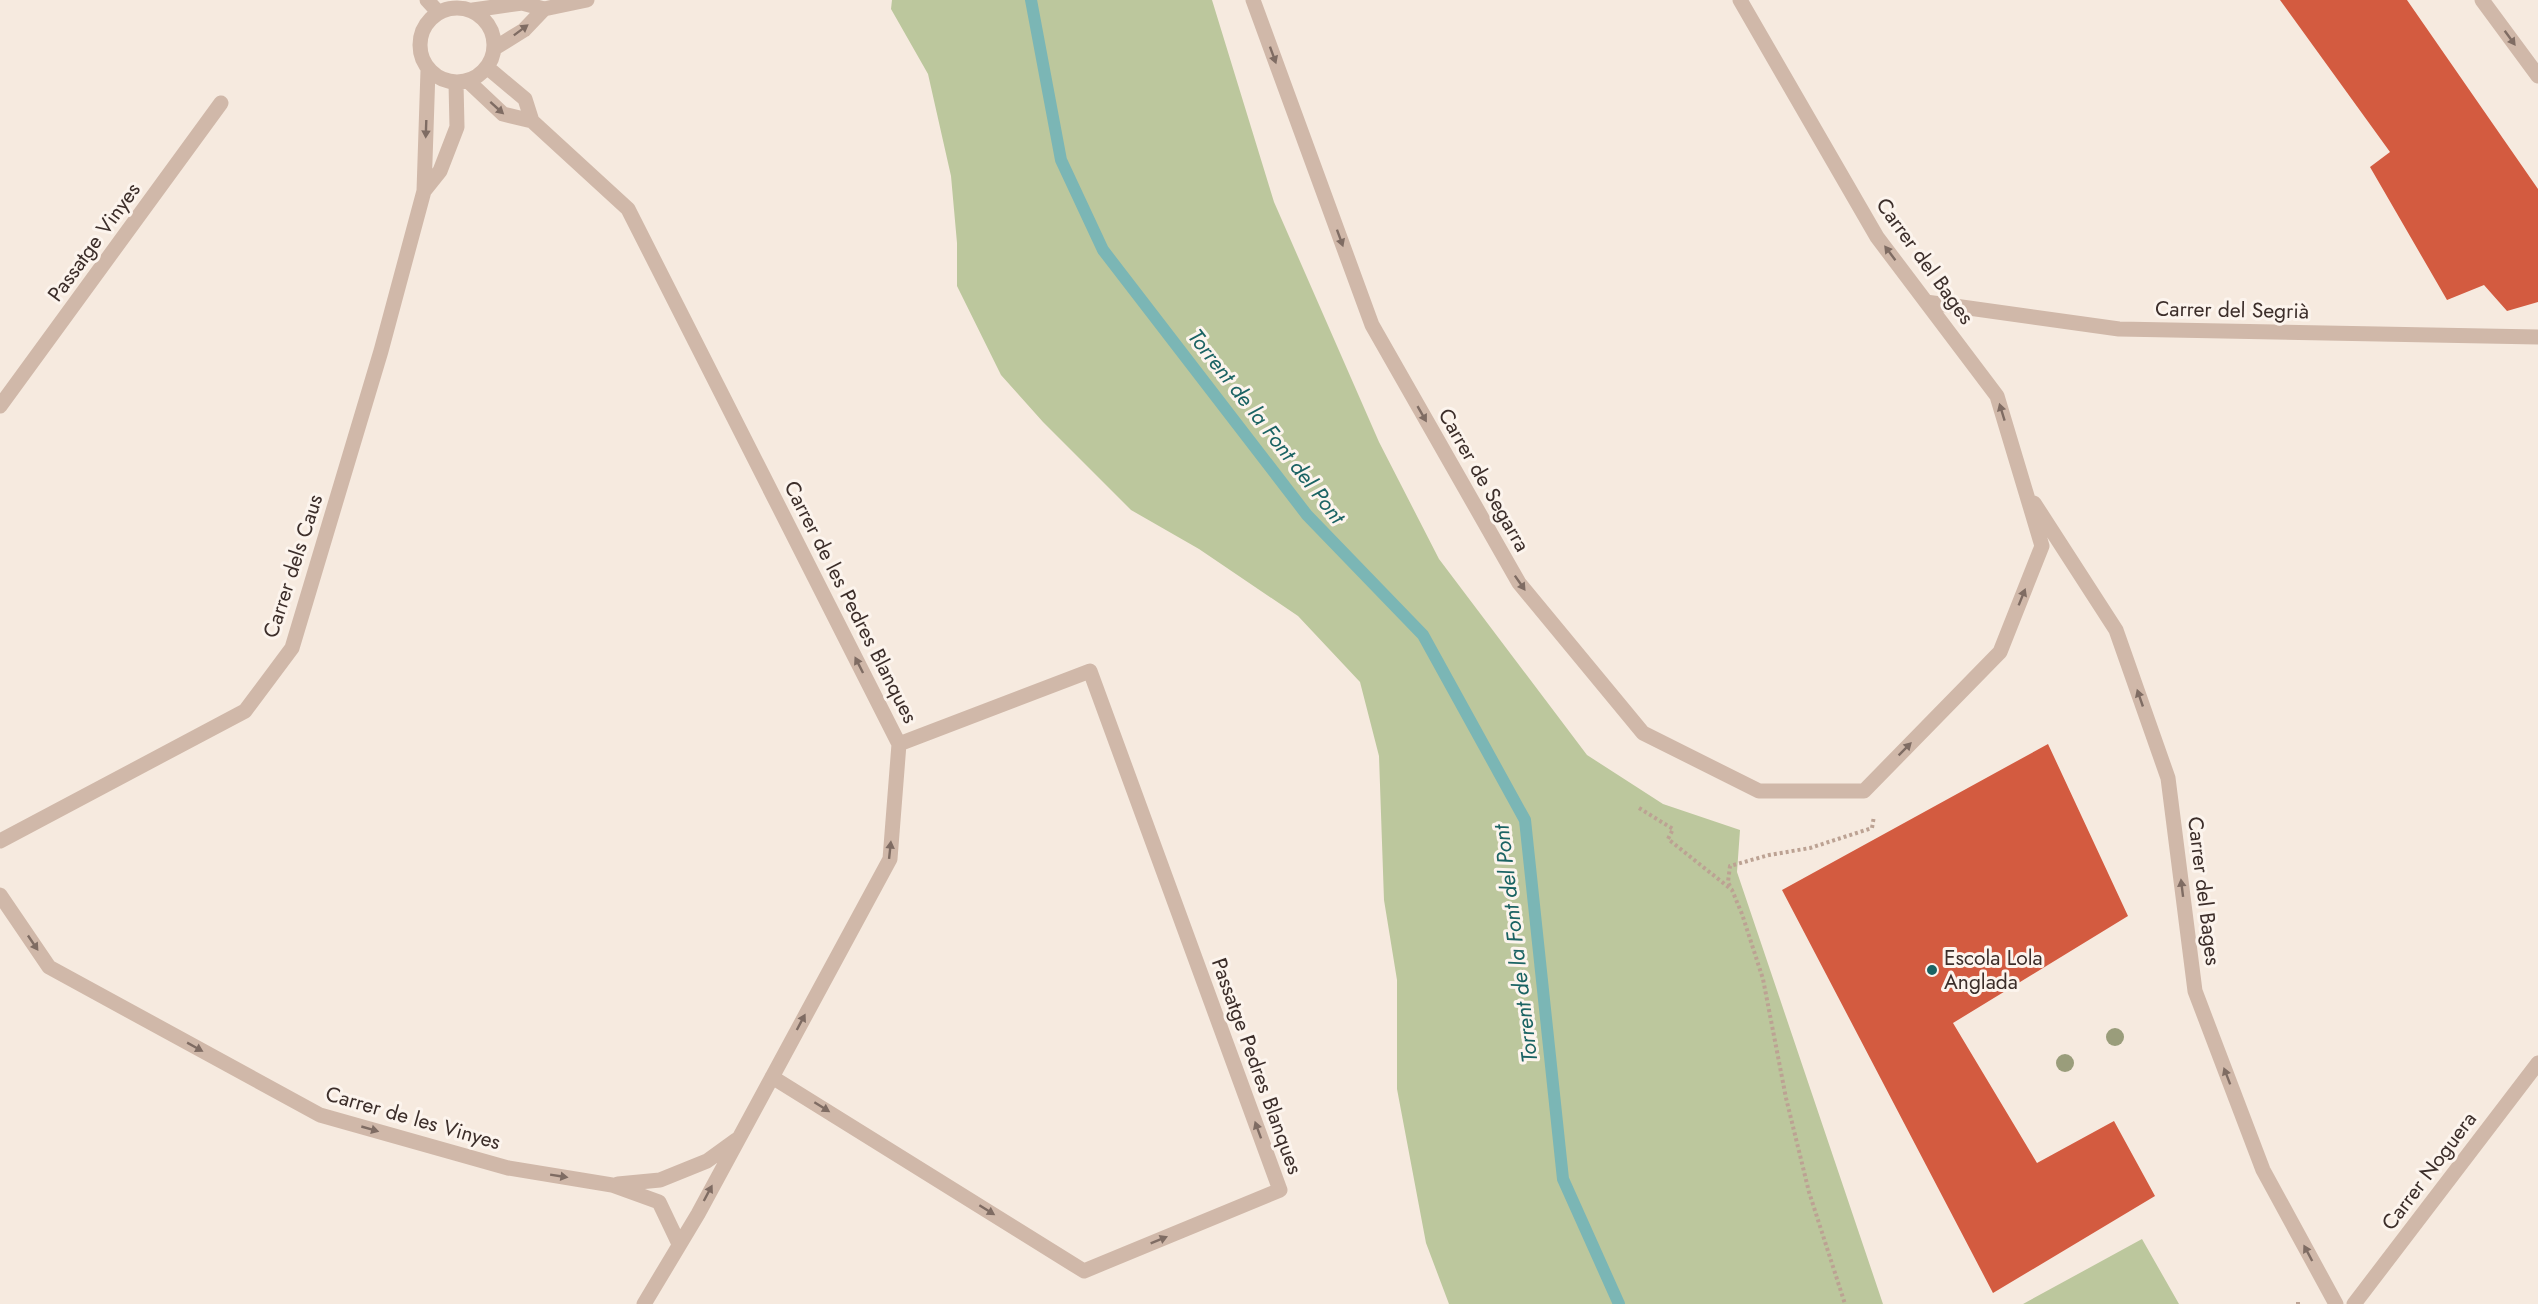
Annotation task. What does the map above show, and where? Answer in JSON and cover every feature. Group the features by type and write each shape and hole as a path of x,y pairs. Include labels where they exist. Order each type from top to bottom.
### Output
{"street":[{"path":"427,0 438,12"},
{"path":"424,191 428,70 420,56 419,39 425,23 438,12 456,7 473,10 522,3 544,9 587,0"},
{"name":"Carrer de Segarra","path":"1253,0 1371,325 1519,583 1643,733 1759,791 1864,791"},
{"name":"Carrer del Bages","path":"1740,0 1877,237 1997,396 2042,546 2000,652 1864,791"},
{"path":"2482,0 2538,76"},
{"path":"495,48 524,30 544,9"},
{"path":"428,70 462,82 488,68 495,48 490,26 473,10"},
{"name":"Carrer de les Pedres Blanques","path":"488,68 525,99 532,121"},
{"path":"424,191 440,171 458,127 462,82"},
{"name":"Carrer de les Pedres Blanques","path":"462,82 503,114 532,121 628,209 899,744 890,859 738,1139 644,1304"},
{"name":"Passatge Vinyes","path":"0,406 221,103"},
{"name":"Carrer dels Caus","path":"0,841 245,711 292,648 381,351 424,191"},
{"name":"Carrer del Segrià","path":"1926,302 2119,329 2538,337"},
{"name":"Carrer del Bages","path":"2025,489 2116,630 2168,778 2195,991 2263,1170 2336,1304"},
{"name":"Passatge Pedres Blanques","path":"772,1077 1084,1271 1280,1190 1090,671 899,744"},
{"name":"Carrer de les Vinyes","path":"0,894 49,967 320,1115 508,1168 612,1185 659,1202 679,1244"},
{"name":"Carrer Noguera","path":"2354,1304 2538,1063"},
{"name":"Carrer de les Pedres Blanques","path":"612,1185 660,1180 707,1161 738,1139"}],"path":[{"path":"1639,808 1673,829 1668,839 1732,890"},
{"path":"1845,1304 1809,1192 1786,1098 1763,979 1728,882 1730,866 1769,855 1810,848 1872,828 1875,812"}],"green space":[{"path":"892,0 1212,0 1274,202 1379,442 1439,559 1587,755 1663,804 1740,830 1737,872 1883,1304 1449,1304 1426,1243 1397,1089 1397,980 1384,900 1379,756 1360,682 1298,616 1199,549 1131,510 1043,422 1001,375 957,286 957,243 951,176 928,74 891,9"},
{"path":"2142,1239 2179,1304 2023,1304"}],"building":[{"path":"2280,0 2407,0 2538,189 2538,302 2507,311 2484,285 2447,300 2370,167 2390,152"},
{"name":"Escola Lola Anglada","path":"2048,744 2128,916 1953,1023 2037,1163 2114,1121 2155,1196 1993,1293 1782,890"}],"waterway":[{"name":"Torrent de la Font del Pont","path":"1031,0 1061,160 1103,250 1307,515 1423,635 1525,820 1563,1179 1619,1304"}],"place":[{"name":"Escola Lola Anglada","path":"1932,970"}]}
